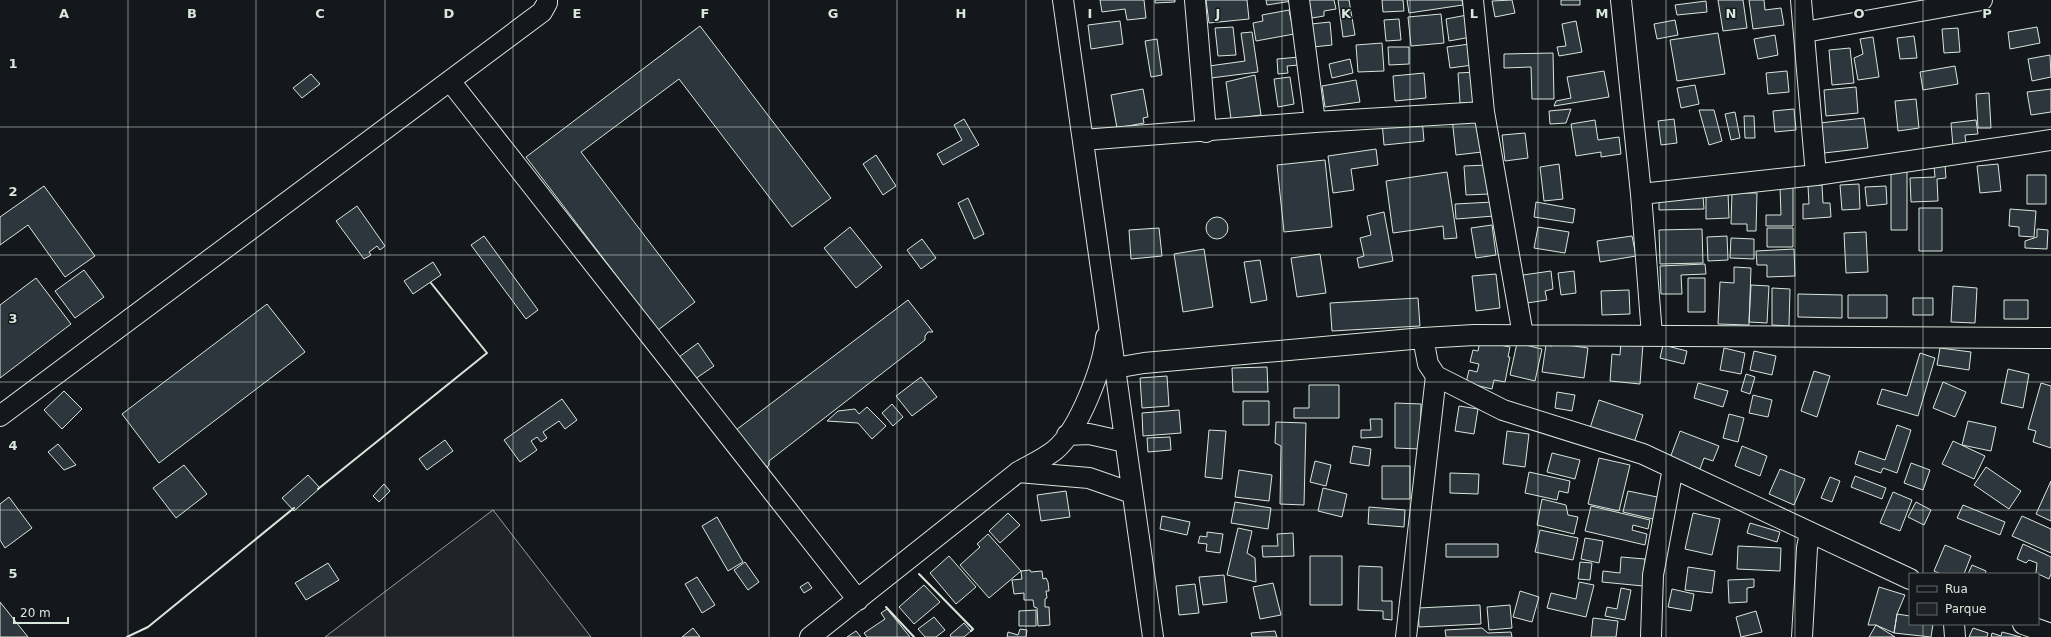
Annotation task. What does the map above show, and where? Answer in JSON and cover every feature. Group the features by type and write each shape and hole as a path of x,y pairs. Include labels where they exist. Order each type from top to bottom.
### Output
{"street":[{"path":"0,416 542,12 547,3 546,0"},
{"path":"1063,0 1153,637"},
{"path":"1195,0 1206,132"},
{"path":"1299,0 1315,122"},
{"path":"1473,0 1484,112 1523,335"},
{"path":"1621,0 1641,194 1652,335"},
{"path":"1801,0 1805,32 1816,175"},
{"path":"1805,32 1982,0"},
{"path":"450,81 858,600"},
{"path":"1083,140 1206,132 1315,122 1484,112"},
{"path":"1641,194 1816,175 2051,140"},
{"path":"810,637 1018,472 1055,450 1067,435 1085,404 1102,359 1108,317"},
{"path":"1115,368 1144,363 1423,338 1523,335 2051,338"},
{"path":"1423,338 1428,364 1436,376 1502,410 1643,454 1909,579"},
{"path":"1406,637 1436,376"},
{"path":"1067,435 1088,434 1125,442"},
{"path":"1651,637 1653,575 1672,468"},
{"path":"1018,472 1089,478 1132,494"},
{"path":"1802,637 1807,548 1810,533"},
{"path":"1954,625 1955,637"},
{"path":"2026,625 2051,634"}],"green space":[{"path":"493,510 591,637 325,637"}],"building":[{"path":"1100,0 1144,0 1146,18 1127,20 1125,9 1102,12"},
{"path":"1155,0 1175,0 1175,2 1155,3"},
{"path":"1206,0 1247,0 1249,19 1209,23"},
{"path":"1266,0 1292,0 1292,1 1267,5"},
{"path":"1309,0 1334,0 1336,9 1324,11 1324,16 1312,18"},
{"path":"1338,0 1349,0 1355,35 1343,37"},
{"path":"1382,0 1403,0 1404,11 1383,12"},
{"path":"1407,0 1462,0 1463,5 1409,13"},
{"path":"1512,0 1515,13 1495,17 1492,1"},
{"path":"1561,0 1580,0 1580,5 1561,5"},
{"path":"1718,0 1743,0 1747,28 1723,31"},
{"path":"1749,0 1764,0 1765,10 1781,8 1784,25 1753,29"},
{"path":"1706,1 1707,12 1677,15 1675,5"},
{"path":"1289,10 1294,34 1256,41 1253,23 1263,21 1262,15"},
{"path":"1441,14 1444,43 1411,46 1408,17"},
{"path":"1467,15 1471,37 1449,41 1446,19"},
{"path":"1399,19 1401,40 1386,41 1384,20"},
{"path":"1675,20 1678,35 1657,39 1654,24"},
{"path":"1120,21 1123,44 1091,49 1088,25"},
{"path":"1576,21 1582,52 1559,56 1557,47 1566,46 1562,24"},
{"path":"1330,22 1332,45 1313,47 1311,24"},
{"path":"700,26 831,198 792,227 679,79 581,152 695,302 658,330 526,157"},
{"path":"1233,27 1236,55 1218,56 1215,28"},
{"path":"2037,27 2040,43 2010,49 2008,32"},
{"path":"1958,28 1960,52 1944,53 1942,29"},
{"path":"1252,32 1258,72 1211,78 1209,66 1245,61 1241,33"},
{"path":"1718,33 1725,74 1677,81 1670,40"},
{"path":"1775,35 1778,55 1758,59 1754,39"},
{"path":"1914,36 1917,58 1900,59 1897,38"},
{"path":"1873,37 1879,77 1858,80 1854,58 1863,54 1860,39"},
{"path":"1157,39 1162,75 1151,77 1145,41"},
{"path":"1382,43 1384,71 1358,72 1356,45"},
{"path":"1470,44 1473,65 1450,68 1447,47"},
{"path":"1388,47 1409,47 1409,64 1389,65"},
{"path":"1850,48 1854,83 1832,85 1829,50"},
{"path":"1553,53 1554,99 1532,99 1531,67 1504,68 1504,54"},
{"path":"2050,55 2051,77 2032,81 2028,59"},
{"path":"1299,57 1299,65 1287,66 1288,73 1278,74 1277,59"},
{"path":"1350,59 1353,73 1332,78 1329,64"},
{"path":"1955,66 1958,84 1923,90 1920,72"},
{"path":"1604,71 1609,97 1554,106 1556,101 1571,98 1567,77"},
{"path":"1787,71 1789,92 1768,94 1766,73"},
{"path":"1476,72 1478,102 1460,103 1458,73"},
{"path":"1424,73 1426,98 1395,101 1393,76"},
{"path":"311,74 320,84 302,98 293,88"},
{"path":"1255,75 1261,115 1231,119 1226,82"},
{"path":"1290,77 1294,104 1278,107 1274,79"},
{"path":"1356,80 1360,102 1325,107 1322,86"},
{"path":"1695,85 1699,104 1681,108 1677,88"},
{"path":"1856,87 1858,113 1826,116 1824,90"},
{"path":"1143,89 1148,117 1143,118 1144,123 1117,128 1111,95"},
{"path":"2051,89 2051,112 2031,115 2027,92"},
{"path":"1989,93 1991,128 1978,128 1976,94"},
{"path":"1916,99 1919,128 1898,131 1895,101"},
{"path":"1571,109 1566,123 1550,124 1549,111"},
{"path":"1794,109 1796,130 1775,132 1773,111"},
{"path":"1699,110 1714,110 1722,141 1709,145"},
{"path":"1735,112 1740,138 1731,140 1725,114"},
{"path":"1478,115 1482,152 1456,155 1452,118"},
{"path":"1744,116 1754,116 1755,138 1745,138"},
{"path":"1422,118 1424,141 1384,145 1382,122"},
{"path":"1864,118 1868,148 1824,153 1820,123"},
{"path":"964,119 979,145 943,165 937,154 962,140 954,125"},
{"path":"1674,119 1677,143 1661,145 1658,121"},
{"path":"1595,120 1598,140 1619,137 1621,154 1601,157 1601,152 1576,156 1571,124"},
{"path":"1976,120 1978,134 1965,135 1966,144 1953,146 1951,123"},
{"path":"1525,133 1528,158 1505,161 1502,135"},
{"path":"1376,149 1378,165 1351,169 1354,190 1333,193 1328,156"},
{"path":"876,155 896,186 883,195 863,164"},
{"path":"1325,160 1332,227 1284,232 1277,165"},
{"path":"1559,164 1563,199 1544,201 1540,167"},
{"path":"1998,164 2001,191 1980,193 1977,166"},
{"path":"1487,165 1489,194 1466,195 1464,166"},
{"path":"1945,165 1946,178 1937,179 1938,201 1911,202 1910,178 1935,177 1934,166"},
{"path":"1891,171 1907,171 1907,230 1891,230"},
{"path":"1447,172 1457,238 1444,239 1443,226 1393,233 1386,181"},
{"path":"2027,175 2046,175 2046,204 2027,204"},
{"path":"1859,184 1860,209 1842,210 1840,185"},
{"path":"1822,185 1823,203 1830,203 1831,217 1803,219 1803,204 1809,204 1808,186"},
{"path":"44,186 95,256 65,277 28,225 0,245 0,217"},
{"path":"1886,186 1887,204 1867,206 1865,187"},
{"path":"1780,187 1793,187 1793,226 1766,226 1766,215 1781,215"},
{"path":"1706,193 1728,193 1729,218 1706,219"},
{"path":"1732,193 1757,193 1756,231 1747,231 1747,224 1731,224"},
{"path":"1703,196 1704,209 1659,210 1659,197"},
{"path":"968,198 984,234 974,239 958,203"},
{"path":"1493,202 1494,216 1456,219 1455,204"},
{"path":"1536,202 1575,209 1573,223 1534,217"},
{"path":"357,206 385,246 380,250 377,246 369,252 371,255 364,259 336,221"},
{"path":"1919,208 1942,208 1942,251 1919,251"},
{"path":"2010,209 2036,211 2034,237 2019,236 2019,227 2009,226"},
{"path":"1384,212 1393,261 1359,268 1357,258 1364,256 1360,238 1371,235 1367,216"},
{"path":"1217,217 1225,220 1228,228 1225,236 1217,239 1209,236 1206,228 1209,220"},
{"path":"1492,225 1496,255 1476,258 1471,228"},
{"path":"850,227 882,267 856,288 824,248"},
{"path":"1538,227 1569,232 1565,253 1534,248"},
{"path":"1159,228 1162,256 1131,259 1129,230"},
{"path":"1767,228 1793,228 1793,247 1767,247"},
{"path":"1702,229 1703,263 1660,264 1659,230"},
{"path":"2037,229 2048,230 2047,249 2025,248 2025,241 2037,237"},
{"path":"1866,232 1868,272 1846,273 1844,233"},
{"path":"484,236 538,310 526,319 471,245"},
{"path":"1632,236 1636,256 1600,262 1597,241"},
{"path":"1727,236 1728,260 1708,261 1707,237"},
{"path":"1731,238 1754,239 1754,259 1730,258"},
{"path":"922,239 936,258 921,269 907,250"},
{"path":"1204,249 1213,307 1183,312 1174,254"},
{"path":"1794,249 1795,276 1767,277 1767,265 1757,265 1756,251"},
{"path":"1320,254 1326,293 1297,297 1291,258"},
{"path":"1260,260 1267,300 1251,303 1244,262"},
{"path":"433,262 441,275 413,294 404,281"},
{"path":"1705,264 1706,274 1681,275 1682,294 1661,294 1660,266"},
{"path":"1734,267 1751,268 1749,325 1718,324 1720,282 1734,283"},
{"path":"84,270 104,297 75,318 55,291"},
{"path":"1551,271 1553,289 1545,291 1547,300 1527,303 1523,275"},
{"path":"1574,271 1576,293 1561,295 1558,273"},
{"path":"1496,274 1500,308 1476,311 1472,276"},
{"path":"36,278 71,324 0,378 0,305"},
{"path":"1688,278 1705,278 1705,312 1688,312"},
{"path":"1751,285 1769,286 1767,323 1749,322"},
{"path":"1953,286 1977,288 1975,323 1951,322"},
{"path":"1772,288 1790,289 1789,326 1772,325"},
{"path":"1629,290 1630,314 1602,315 1601,291"},
{"path":"1798,294 1842,295 1842,318 1798,317"},
{"path":"1848,295 1887,295 1887,318 1848,318"},
{"path":"1418,298 1420,326 1332,331 1330,303"},
{"path":"1913,298 1933,298 1933,315 1913,315"},
{"path":"908,300 933,332 928,332 925,336 925,340 769,461 769,465 766,468 736,430"},
{"path":"2004,300 2028,300 2028,319 2004,319"},
{"path":"267,304 305,352 159,463 122,414"},
{"path":"1480,341 1510,347 1508,357 1510,357 1505,382 1494,380 1492,389 1466,383 1469,370 1477,372 1479,364 1470,362 1473,350 1478,351"},
{"path":"1621,342 1643,344 1640,384 1610,381 1612,354 1620,355"},
{"path":"698,343 714,366 695,379 679,357"},
{"path":"1517,343 1542,349 1535,381 1510,375"},
{"path":"1554,343 1588,348 1584,378 1542,372 1546,345 1552,346"},
{"path":"1663,345 1687,351 1684,364 1660,358"},
{"path":"1724,348 1745,353 1741,374 1720,370"},
{"path":"1940,348 1971,352 1969,370 1937,365"},
{"path":"1754,351 1776,356 1772,375 1750,370"},
{"path":"1920,353 1935,358 1918,416 1877,404 1882,389 1907,396"},
{"path":"1267,367 1268,392 1233,392 1232,368"},
{"path":"2008,369 2029,374 2023,408 2001,403"},
{"path":"1814,371 1830,376 1817,417 1801,411"},
{"path":"1746,374 1755,377 1750,394 1741,391"},
{"path":"1167,376 1169,406 1142,408 1140,378"},
{"path":"921,377 937,397 912,416 896,396"},
{"path":"1943,382 1966,392 1955,417 1933,408"},
{"path":"1698,383 1728,391 1723,407 1694,398"},
{"path":"2041,383 2051,386 2051,448 2033,442 2036,431 2028,429"},
{"path":"1309,385 1339,385 1339,418 1294,418 1294,408 1309,408"},
{"path":"64,391 82,409 62,429 44,410"},
{"path":"1557,392 1575,395 1572,411 1555,408"},
{"path":"1753,395 1772,400 1768,417 1749,413"},
{"path":"562,399 577,420 565,429 559,421 543,432 547,438 541,442 537,437 531,441 537,450 520,462 504,440"},
{"path":"1599,400 1643,415 1634,443 1590,428"},
{"path":"1243,401 1269,401 1269,425 1243,425"},
{"path":"1395,403 1421,404 1420,449 1395,448"},
{"path":"892,404 903,417 893,426 882,413"},
{"path":"1459,406 1478,409 1474,434 1455,431"},
{"path":"867,407 886,426 872,439 858,423 827,421 838,411 855,409 859,414"},
{"path":"1179,410 1181,433 1143,436 1142,413"},
{"path":"1729,414 1744,418 1738,442 1723,438"},
{"path":"1370,419 1382,419 1382,437 1361,438 1361,430 1371,430"},
{"path":"1968,421 1996,427 1991,451 1962,445"},
{"path":"1276,422 1306,423 1304,505 1280,504 1281,446 1275,443"},
{"path":"1897,425 1911,430 1897,473 1883,468 1881,473 1855,464 1859,451 1885,460"},
{"path":"1209,430 1226,431 1222,479 1205,477"},
{"path":"1507,431 1529,434 1525,467 1503,464"},
{"path":"1680,431 1719,446 1713,461 1704,458 1700,469 1670,458"},
{"path":"1170,437 1171,450 1148,452 1147,438"},
{"path":"445,440 453,451 427,470 419,459"},
{"path":"1953,441 1985,456 1974,479 1942,464"},
{"path":"58,444 76,465 64,470 48,452"},
{"path":"1353,446 1371,449 1369,466 1350,463"},
{"path":"1742,446 1767,456 1760,476 1735,466"},
{"path":"1552,453 1580,460 1575,479 1547,472"},
{"path":"1599,458 1630,465 1619,511 1588,504"},
{"path":"1315,461 1331,465 1326,486 1310,482"},
{"path":"1911,463 1930,470 1923,490 1904,483"},
{"path":"184,465 207,494 176,518 153,488"},
{"path":"1382,466 1410,466 1410,499 1382,499"},
{"path":"1986,467 2021,491 2009,509 1974,485"},
{"path":"1780,469 1805,479 1794,505 1769,494"},
{"path":"1239,470 1272,475 1269,501 1235,497"},
{"path":"1529,472 1570,481 1568,493 1559,491 1557,500 1525,493"},
{"path":"1450,473 1479,474 1478,494 1450,493"},
{"path":"308,475 320,488 294,511 282,498"},
{"path":"1855,476 1886,488 1882,499 1851,487"},
{"path":"1830,477 1840,481 1832,502 1821,498"},
{"path":"2051,481 2051,521 2036,514"},
{"path":"384,484 390,491 379,502 373,496"},
{"path":"1323,488 1347,494 1342,517 1318,511"},
{"path":"1066,491 1070,517 1041,521 1037,495"},
{"path":"1628,491 1662,498 1657,520 1623,512"},
{"path":"1893,492 1912,500 1900,531 1880,523"},
{"path":"9,497 32,528 5,548 0,540 0,504"},
{"path":"1542,499 1566,505 1568,515 1578,517 1574,534 1537,525"},
{"path":"1235,502 1271,508 1268,529 1231,523"},
{"path":"1916,502 1931,510 1924,525 1908,517"},
{"path":"1963,505 2005,522 2000,535 1957,518"},
{"path":"1591,506 1650,520 1648,529 1633,525 1632,530 1647,534 1645,545 1585,531"},
{"path":"1369,507 1405,510 1404,527 1368,524"},
{"path":"1008,513 1020,525 1000,543 989,531"},
{"path":"1693,513 1720,519 1712,555 1685,549"},
{"path":"1162,516 1190,522 1187,535 1160,529"},
{"path":"2022,516 2051,529 2051,553 2012,536"},
{"path":"717,517 743,562 728,571 702,526"},
{"path":"1750,523 1780,532 1777,542 1747,533"},
{"path":"1238,528 1252,531 1247,553 1255,558 1256,582 1227,575"},
{"path":"1540,530 1578,538 1573,560 1535,552"},
{"path":"1207,532 1223,534 1220,553 1206,551 1207,544 1198,543 1200,536 1207,537"},
{"path":"1293,533 1294,556 1263,557 1262,546 1278,546 1277,534"},
{"path":"988,534 1021,571 989,598 960,565 980,547 977,544"},
{"path":"1585,538 1603,541 1599,563 1581,559"},
{"path":"1446,544 1498,544 1498,557 1446,557"},
{"path":"2023,544 2051,557 2051,574 2049,579 2039,573 2036,573 2037,563 2029,560 2026,563 2017,559"},
{"path":"1945,545 1971,556 1964,573 1939,573 1934,571"},
{"path":"1738,546 1781,548 1780,571 1737,569"},
{"path":"949,556 976,587 956,604 930,573"},
{"path":"1310,556 1342,556 1342,605 1310,605"},
{"path":"1621,557 1645,559 1643,586 1602,582 1603,571 1620,573"},
{"path":"745,562 759,582 748,590 734,570"},
{"path":"1580,562 1592,563 1590,580 1578,579"},
{"path":"328,563 339,580 306,600 295,583"},
{"path":"1972,565 1986,571 1985,573 1968,573"},
{"path":"1359,566 1382,567 1382,601 1392,601 1392,620 1383,619 1383,611 1358,610"},
{"path":"1688,567 1715,571 1712,593 1685,590"},
{"path":"1030,570 1031,572 1042,571 1043,579 1046,578 1048,582 1049,591 1046,591 1047,598 1045,599 1045,607 1049,607 1050,625 1038,626 1037,608 1034,607 1033,600 1024,600 1024,593 1014,594 1012,580 1022,579 1021,571"},
{"path":"1224,575 1227,602 1203,605 1199,577"},
{"path":"697,577 715,605 702,613 685,584"},
{"path":"1754,579 1754,587 1747,588 1747,602 1729,603 1728,580"},
{"path":"808,582 812,588 804,593 800,587"},
{"path":"1579,582 1594,585 1586,617 1547,608 1551,593 1576,599"},
{"path":"1273,583 1281,615 1260,619 1253,587"},
{"path":"1195,584 1199,613 1179,615 1176,586"},
{"path":"924,585 940,602 914,624 899,607"},
{"path":"1879,587 1905,595 1897,614 1894,633 1876,625 1868,625"},
{"path":"1621,588 1631,590 1625,620 1605,616 1607,607 1617,609"},
{"path":"1672,589 1694,594 1691,611 1668,607"},
{"path":"1520,591 1539,597 1532,622 1513,617"},
{"path":"0,602 28,637 0,637"},
{"path":"1480,605 1481,624 1419,627 1418,608"},
{"path":"1510,605 1512,628 1489,630 1487,607"},
{"path":"887,609 910,637 867,637 864,633 885,619 881,613"},
{"path":"1036,610 1036,626 1019,626 1019,611"},
{"path":"1756,611 1762,632 1741,637 1736,617"},
{"path":"1897,614 1909,616 1909,625 1933,625 1931,637 1894,633"},
{"path":"934,617 945,630 936,637 925,637 918,629"},
{"path":"1593,618 1618,621 1616,637 1591,637"},
{"path":"964,623 971,631 964,637 951,637 950,635"},
{"path":"1876,625 1895,637 1869,637"},
{"path":"693,628 700,637 682,637"},
{"path":"1482,628 1488,633 1511,632 1512,637 1446,637 1445,630"},
{"path":"1973,628 1988,633 1987,637 1969,637"},
{"path":"1020,629 1027,630 1026,637 1007,637 1008,632 1018,635"},
{"path":"856,631 861,637 847,637"},
{"path":"1275,631 1277,637 1252,637 1251,633"},
{"path":"2002,632 2021,637 1991,637 1992,633 2001,636"}],"wall":[{"path":"318,489 487,353 431,283"},
{"path":"127,637 148,627 294,508"},
{"path":"919,574 973,629 971,631"},
{"path":"886,607 914,637"}]}
